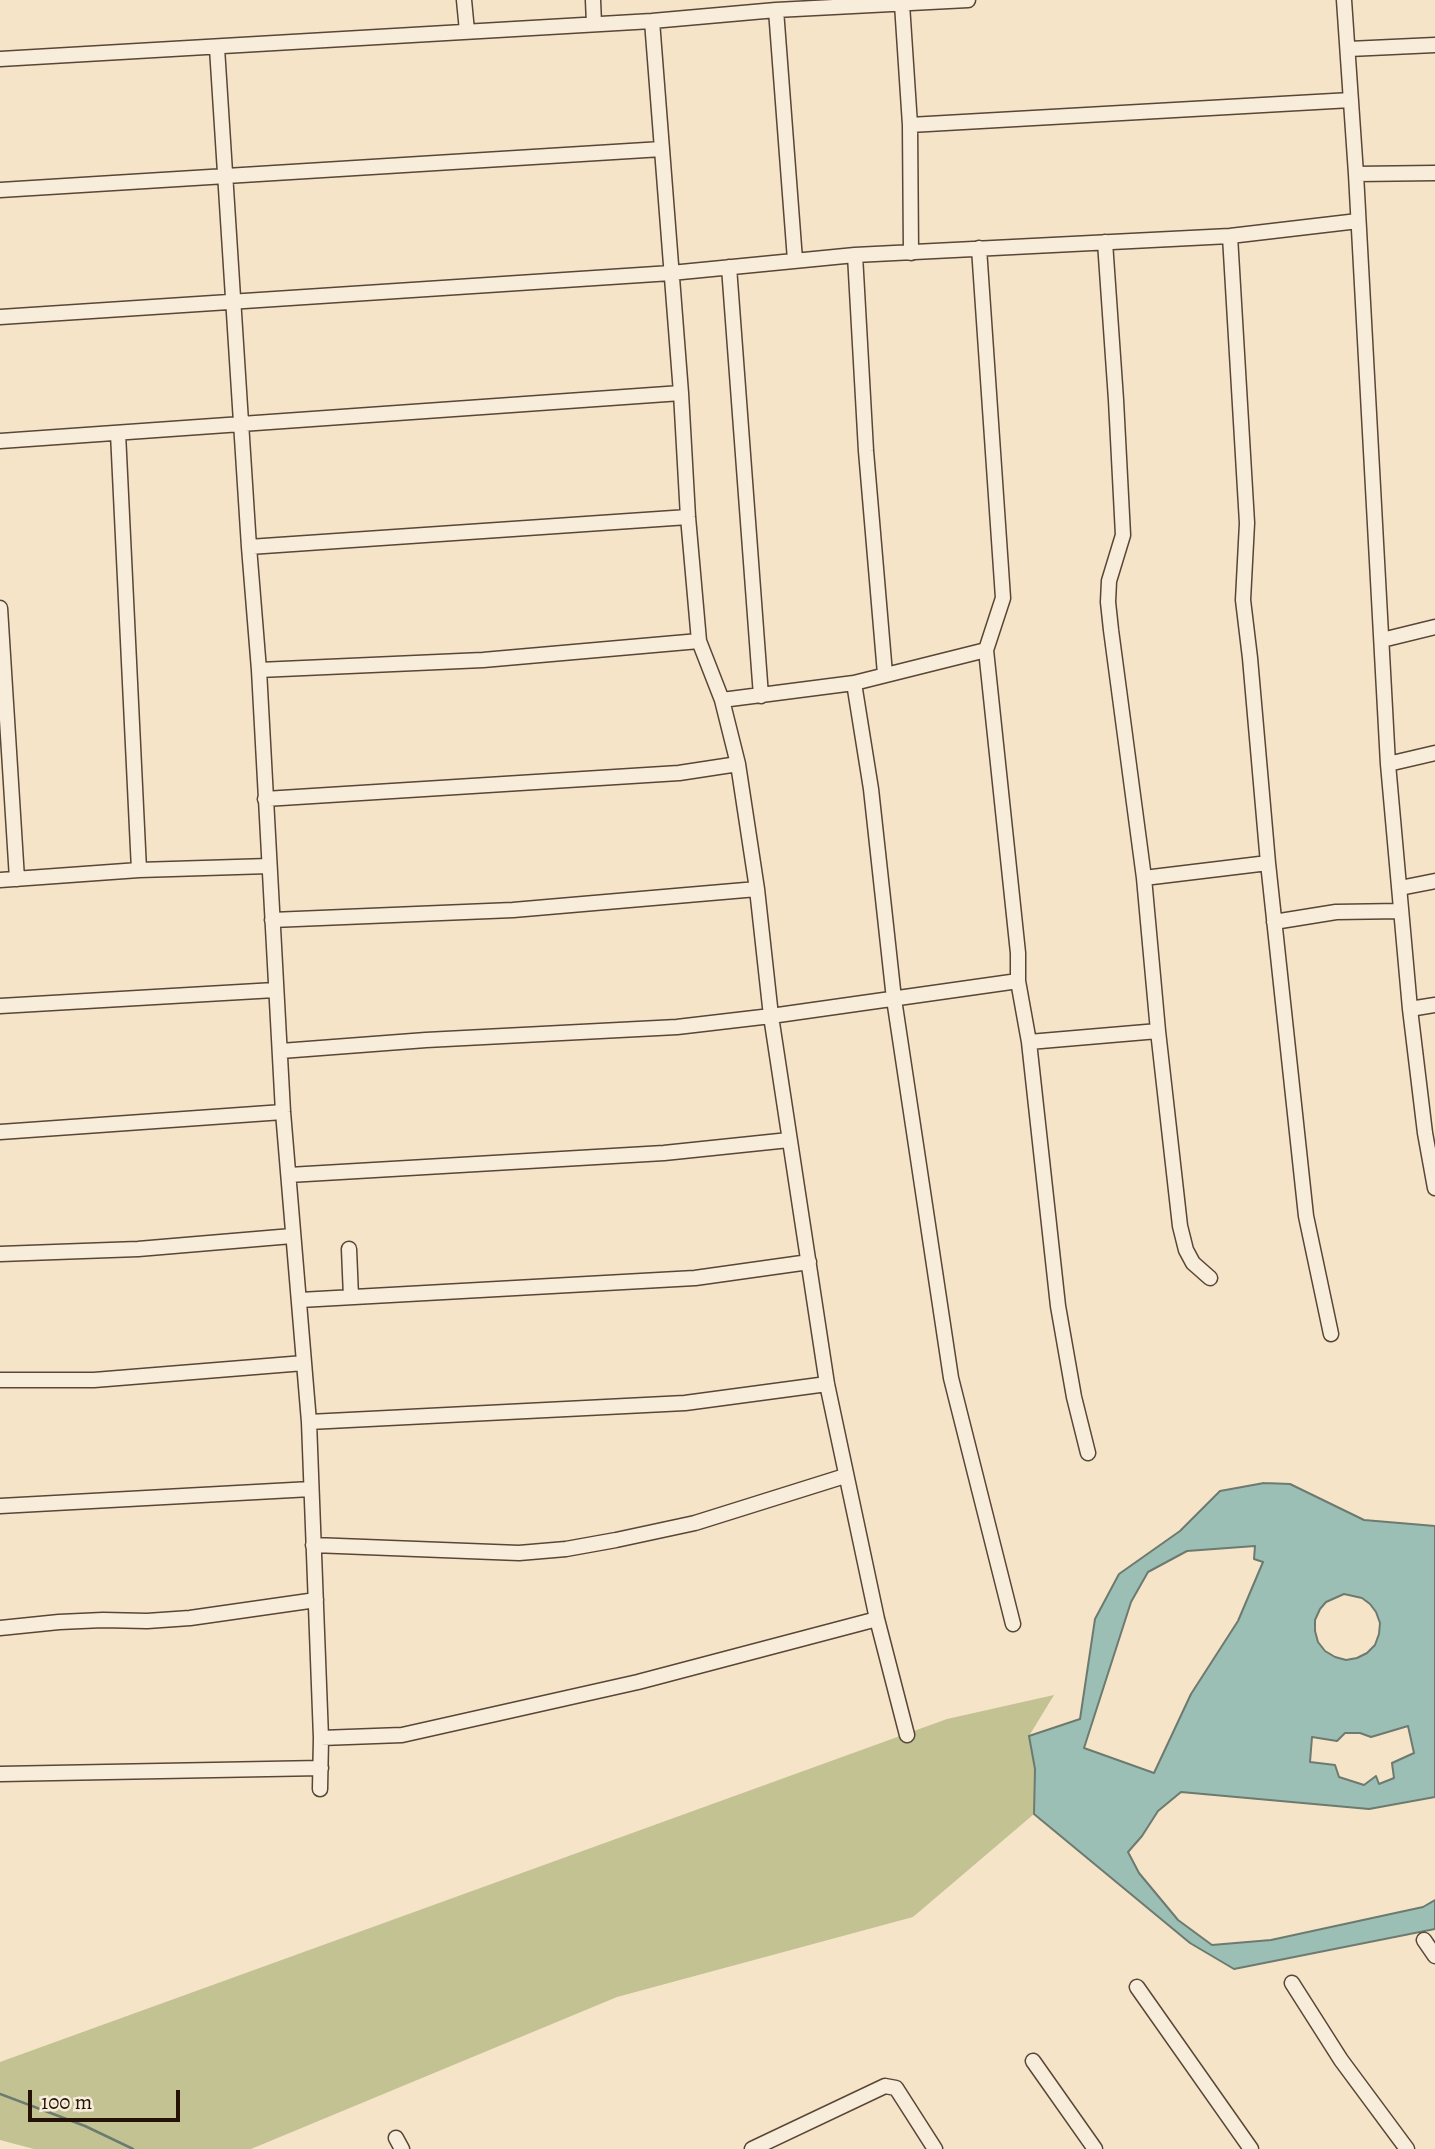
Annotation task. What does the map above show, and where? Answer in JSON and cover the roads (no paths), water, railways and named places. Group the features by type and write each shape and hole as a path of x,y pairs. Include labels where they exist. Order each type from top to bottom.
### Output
{"street":[{"path":"464,0 467,31"},
{"path":"593,0 594,24"},
{"path":"0,59 652,22 718,7 776,10 842,4 967,0"},
{"path":"1344,0 1349,49 1388,764 1410,1009 1425,1133 1435,1188"},
{"path":"902,4 910,125 911,253"},
{"path":"776,10 795,260"},
{"path":"652,22 699,641 722,700 738,764 757,889 771,1016 827,1384 877,1619 907,1735"},
{"path":"1349,49 1435,45"},
{"path":"217,48 232,303 259,670 283,1112 309,1422 321,1738 320,1789"},
{"path":"910,125 1351,100"},
{"path":"0,190 662,149"},
{"path":"1356,174 1435,173"},
{"path":"0,317 671,272 855,255 1230,236 1358,221"},
{"path":"1230,236 1247,523 1243,600 1268,863 1307,1216 1331,1334"},
{"path":"1105,242 1123,535 1110,582 1108,602 1144,878 1180,1226 1186,1250 1193,1263 1210,1278"},
{"path":"979,248 1003,598 986,650 1018,953 1018,981 1029,1042 1058,1306 1074,1397 1088,1453"},
{"path":"855,255 866,451 885,674"},
{"path":"729,267 761,696"},
{"path":"0,441 681,393"},
{"path":"118,433 139,870"},
{"path":"249,547 688,517"},
{"path":"0,608 17,878"},
{"path":"1381,640 1435,627"},
{"path":"259,670 483,660 699,641"},
{"path":"722,700 854,683 986,650"},
{"path":"854,683 872,789 894,999 951,1378 1013,1624"},
{"path":"1388,764 1435,753"},
{"path":"265,799 679,773 738,764"},
{"path":"1144,878 1268,863"},
{"path":"0,880 139,870 269,866"},
{"path":"1399,888 1435,881"},
{"path":"272,920 513,910 757,889"},
{"path":"1275,922 1336,912 1401,911"},
{"path":"281,1051 426,1040 677,1027 1018,981"},
{"path":"0,1006 275,990"},
{"path":"1410,1009 1435,1005"},
{"path":"1029,1042 1158,1031"},
{"path":"0,1132 283,1112"},
{"path":"289,1175 664,1153 789,1140"},
{"path":"0,1254 138,1249 292,1236"},
{"path":"349,1249 351,1297"},
{"path":"300,1300 695,1278 809,1262"},
{"path":"0,1380 94,1380 304,1363"},
{"path":"309,1422 685,1403 827,1384"},
{"path":"313,1545 519,1553 566,1549 695,1523 845,1476"},
{"path":"0,1506 311,1489"},
{"path":"0,1628 59,1622 190,1618 316,1600"},
{"path":"321,1738 402,1735 638,1682 877,1619"},
{"path":"0,1774 321,1768"},
{"path":"1424,1940 1435,1956"},
{"path":"1292,1983 1342,2060 1407,2149"},
{"path":"1137,1986 1251,2149"},
{"path":"1033,2061 1095,2149"},
{"path":"752,2149 885,2086 895,2088 935,2149"}],"water":[{"path":"1264,1483 1290,1484 1364,1520 1435,1526 1435,1797 1369,1809 1181,1792 1158,1811 1128,1852 1139,1873 1178,1920 1212,1945 1271,1940 1423,1907 1435,1900 1435,1929 1234,1969 1190,1943 1034,1814 1035,1769 1029,1736 1080,1719 1095,1619 1119,1574 1180,1531 1220,1491","holes":["1255,1546 1254,1559 1263,1562 1238,1621 1191,1694 1154,1773 1084,1748 1131,1602 1148,1572 1187,1551","1344,1594 1362,1598 1370,1604 1380,1623 1375,1645 1367,1653 1346,1660 1325,1651 1318,1642 1315,1631 1315,1620 1320,1609 1326,1602","1408,1726 1414,1753 1392,1763 1394,1778 1379,1784 1376,1776 1364,1785 1339,1777 1335,1765 1310,1762 1312,1737 1337,1741 1345,1733 1360,1733 1371,1737"]}],"waterway":[{"path":"0,2094 85,2126 133,2149"}]}
